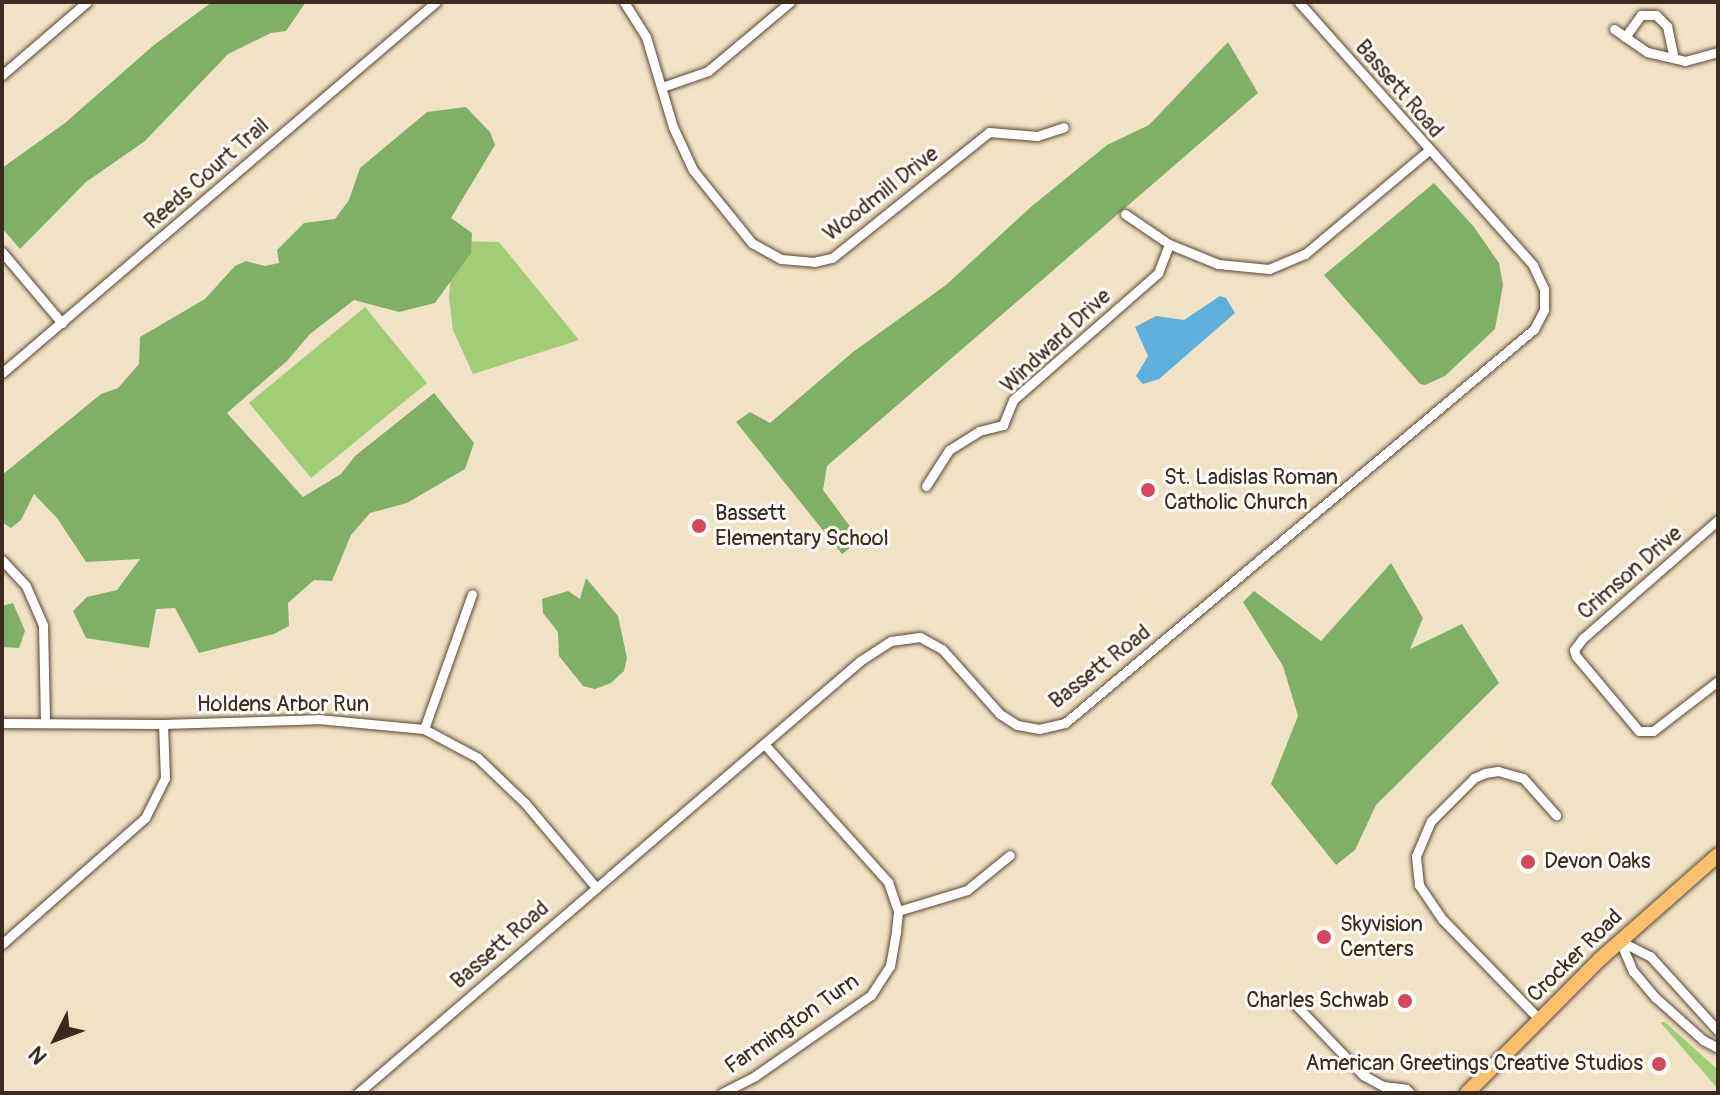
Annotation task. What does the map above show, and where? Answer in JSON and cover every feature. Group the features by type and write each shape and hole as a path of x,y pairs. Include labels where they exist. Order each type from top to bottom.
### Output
{"main road":[{"name":"Crocker Road","path":"1467,1093 1620,941 1718,855"}],"street":[{"path":"2,75 87,2"},
{"name":"Reeds Court Trail","path":"2,373 436,2"},
{"name":"Woodmill Drive","path":"624,2 646,37 673,127 693,170 752,243 781,259 814,262 832,258 989,132 1037,136 1064,127"},
{"path":"662,87 708,71 790,2"},
{"name":"Bassett Road","path":"358,1093 370,1089 595,886 766,746 860,661 891,641 920,637 942,649 1000,714 1017,725 1039,729 1065,723 1534,329 1544,310 1544,289 1533,265 1299,2"},
{"path":"1625,37 1641,15 1656,15 1667,26 1674,58"},
{"path":"1614,29 1647,52 1685,61 1718,52"},
{"path":"1125,214 1169,244 1236,268 1283,265 1305,254 1429,150"},
{"name":"Windward Drive","path":"926,486 949,450 979,431 1003,425 1013,400 1158,273 1169,244"},
{"path":"2,252 62,323"},
{"name":"Crimson Drive","path":"1718,520 1583,638 1574,650 1639,731 1653,731 1718,681"},
{"path":"2,560 26,586 43,625 45,722"},
{"path":"424,729 472,594"},
{"name":"Holdens Arbor Run","path":"2,723 163,724 318,719 377,722 424,729 478,758 525,803 595,886"},
{"path":"2,944 145,818 165,778 163,724"},
{"path":"766,746 888,882 898,911 967,890 1010,855"},
{"path":"1540,1020 1442,919 1419,885 1416,856 1431,821 1465,786 1485,773 1498,771 1523,778 1556,815"},
{"name":"Farmington Turn","path":"722,1093 755,1076 871,995 890,966 898,911"},
{"path":"1620,941 1650,956 1718,1031"},
{"path":"1620,941 1633,971 1656,998 1703,1040 1718,1048"},
{"path":"1292,1001 1363,1075 1395,1091 1410,1093"}],"green space":[{"path":"212,2 306,2 286,31 271,33 228,54 145,141 86,182 20,249 2,228 2,168 65,123 154,45"},
{"path":"1228,42 1258,93 827,466 823,490 860,540 842,554 736,422 750,412 770,423 853,352 946,285 1032,206 1107,145 1149,125"},
{"path":"466,107 490,132 495,145 451,218 472,233 471,253 435,303 399,312 354,300 310,334 287,361 227,413 303,497 341,474 355,456 434,393 474,443 465,469 407,503 370,513 351,535 332,581 314,580 288,603 289,626 274,634 199,653 175,608 156,609 149,648 86,638 73,611 87,597 117,590 140,559 86,562 57,518 34,494 21,520 11,528 2,522 2,475 101,394 118,388 139,364 140,337 205,299 235,266 246,261 265,266 279,263 277,250 304,223 335,219 349,200 360,168 427,112"},
{"path":"1434,183 1474,227 1499,263 1503,285 1495,329 1445,376 1425,385 1420,384 1324,275"},
{"path":"454,241 499,242 579,340 473,374 453,330 449,297"},
{"path":"365,307 427,383 311,478 249,403"},
{"path":"1391,563 1423,618 1410,649 1462,624 1499,683 1376,805 1355,850 1336,865 1271,784 1298,716 1283,666 1243,602 1254,591 1321,641"},
{"path":"586,578 618,616 627,658 624,671 611,683 595,689 583,686 559,656 558,632 543,613 542,599 568,591 580,599"},
{"path":"13,603 25,631 19,648 2,647 2,606"},
{"path":"1660,1022 1665,1022 1718,1070 1718,1089"}],"water":[{"path":"1220,296 1226,298 1235,313 1159,379 1143,384 1136,376 1148,356 1135,327 1156,316 1184,320"}],"place":[{"name":"St. Ladislas Roman Catholic Church","path":"1148,490"},
{"name":"Bassett Elementary School","path":"699,526"},
{"name":"Devon Oaks","path":"1528,862"},
{"name":"Skyvision Centers","path":"1324,937"},
{"name":"Charles Schwab","path":"1405,1001"},
{"name":"American Greetings Creative Studios","path":"1659,1064"}]}
